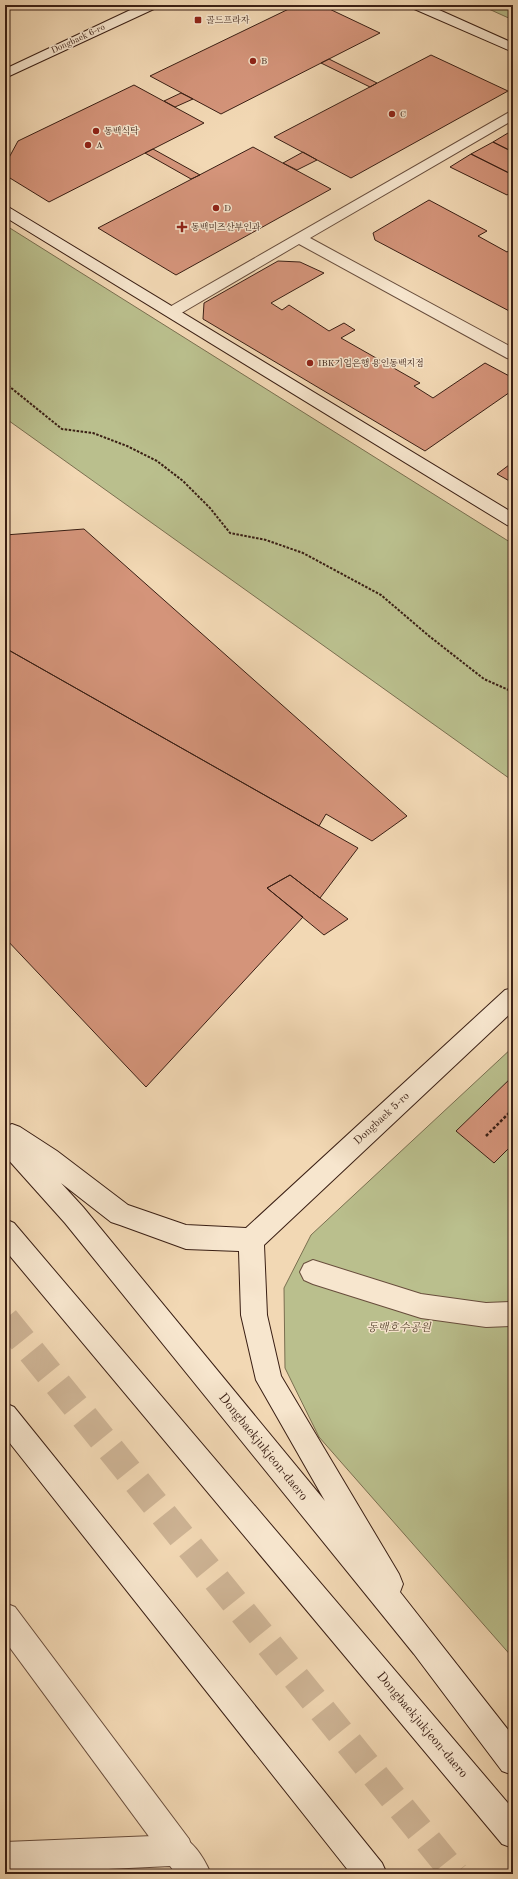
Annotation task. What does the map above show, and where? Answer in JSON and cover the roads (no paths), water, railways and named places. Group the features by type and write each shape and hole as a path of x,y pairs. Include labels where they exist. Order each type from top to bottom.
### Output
{"street":[{"name":"Dongbaek 6-ro","path":"5,74 151,5"},
{"path":"417,5 513,48"},
{"path":"172,312 513,114"},
{"path":"5,211 513,521"},
{"path":"299,238 513,355"},
{"name":"Dongbaek 5-ro","path":"251,1240 513,997"},
{"path":"5,1130 48,1159 120,1214 186,1237 251,1240 254,1315 270,1380 424,1644"},
{"name":"Dongbaekjukjeon-daero","path":"5,1139 74,1215 424,1644 513,1760"},
{"name":"Dongbaekjukjeon-daero","path":"5,1231 513,1833"},
{"path":"313,1272 421,1306 486,1315 513,1314"},
{"path":"5,1416 371,1874"},
{"path":"5,1617 186,1862"},
{"path":"5,1858 186,1862"}],"tunnel":[{"path":"5,1319 455,1874"}],"place":[{"name":"골드프라자","path":"198,20"},
{"name":"B","path":"253,61"},
{"name":"C","path":"392,114"},
{"name":"동백식탁","path":"96,131"},
{"name":"A","path":"88,145"},
{"name":"D","path":"216,208"},
{"name":"동백미즈산부인과","path":"182,227"},
{"name":"IBK기업은행 용인동백지점","path":"310,363"}],"park label":[{"name":"동백호수공원","path":"399,1328"}]}
